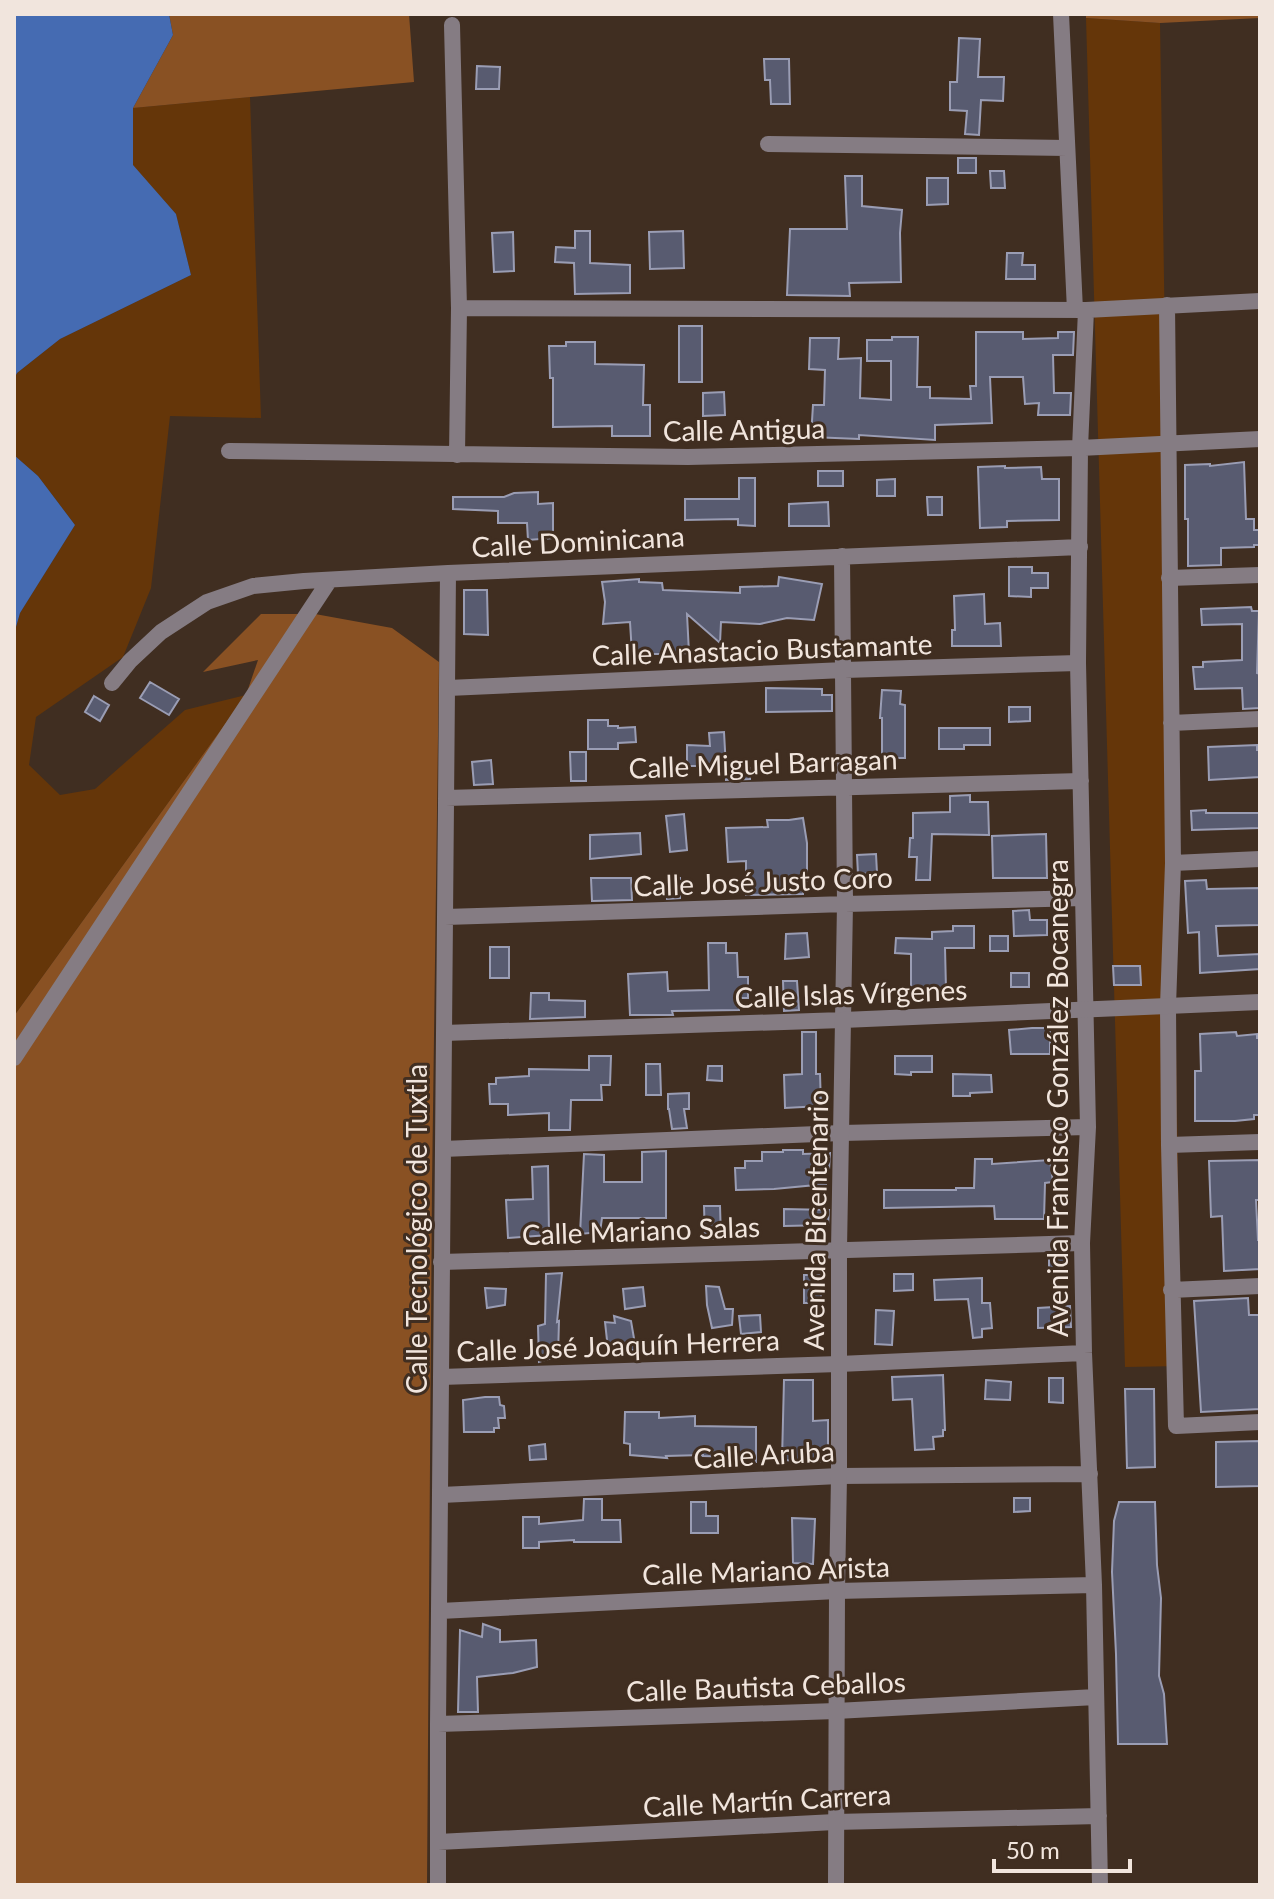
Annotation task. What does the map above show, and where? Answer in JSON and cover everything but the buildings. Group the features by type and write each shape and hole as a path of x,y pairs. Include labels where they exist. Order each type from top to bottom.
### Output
{"street":[{"name":"Avenida Francisco González Bocanegra","path":"1061,14 1067,148 1080,310 1078,663 1088,1127 1082,1243 1094,1585 1100,1885"},
{"path":"452,25 459,308 457,455"},
{"path":"768,144 1067,148"},
{"path":"459,308 1080,310 1260,301"},
{"path":"1167,305 1173,863 1168,1006 1169,1145 1176,1426 1260,1422"},
{"name":"Calle Antigua","path":"229,451 688,457 1080,448 1260,439"},
{"name":"Calle Dominicana","path":"112,683 161,632 207,602 253,586 448,573 1080,547"},
{"name":"Avenida Bicentenario","path":"836,1885 839,1249 845,904 842,556"},
{"name":"Calle Tecnológico de Tuxtla","path":"438,1885 448,573"},
{"path":"1169,578 1260,575"},
{"path":"14,1058 329,581"},
{"name":"Calle Anastacio Bustamante","path":"448,688 1078,663"},
{"path":"1171,723 1260,719"},
{"name":"Calle Miguel Barragan","path":"446,798 1081,781"},
{"path":"1173,863 1260,859"},
{"name":"Calle José Justo Coro","path":"445,917 1083,898"},
{"name":"Calle Islas Vírgenes","path":"444,1033 1260,1002"},
{"path":"443,1149 1088,1127"},
{"path":"1169,1145 1260,1142"},
{"name":"Calle Mariano Salas","path":"441,1262 1082,1243"},
{"path":"1171,1290 1260,1286"},
{"name":"Calle José Joaquín Herrera","path":"441,1377 1084,1353"},
{"name":"Calle Aruba","path":"441,1495 839,1476 1090,1474"},
{"name":"Calle Mariano Arista","path":"440,1611 837,1591 1094,1585"},
{"name":"Calle Bautista Ceballos","path":"438,1724 836,1711 1096,1697"},
{"name":"Calle Martín Carrera","path":"438,1842 835,1822 1099,1816"}],"shaded area":[{"path":"169,14 409,14 414,82 133,108 173,35"},
{"path":"1086,14 1260,14 1260,18 1160,23 1086,18"},
{"path":"1086,18 1160,23 1181,1366 1125,1367"},
{"path":"250,97 261,418 170,416 151,588 123,657 36,717 29,765 60,795 95,789 185,710 246,695 14,1016 14,634 20,613 75,525 38,476 14,455 14,379 17,373 60,339 191,275 176,214 133,166 133,108"},
{"path":"261,614 315,614 392,628 439,662 427,1885 14,1885 14,1016 246,695 258,660 203,672"}],"water":[{"path":"14,14 169,14 173,35 133,108 133,165 176,214 191,275 60,339 17,373 14,379"},
{"path":"14,455 38,476 75,525 20,613 14,634"}]}
